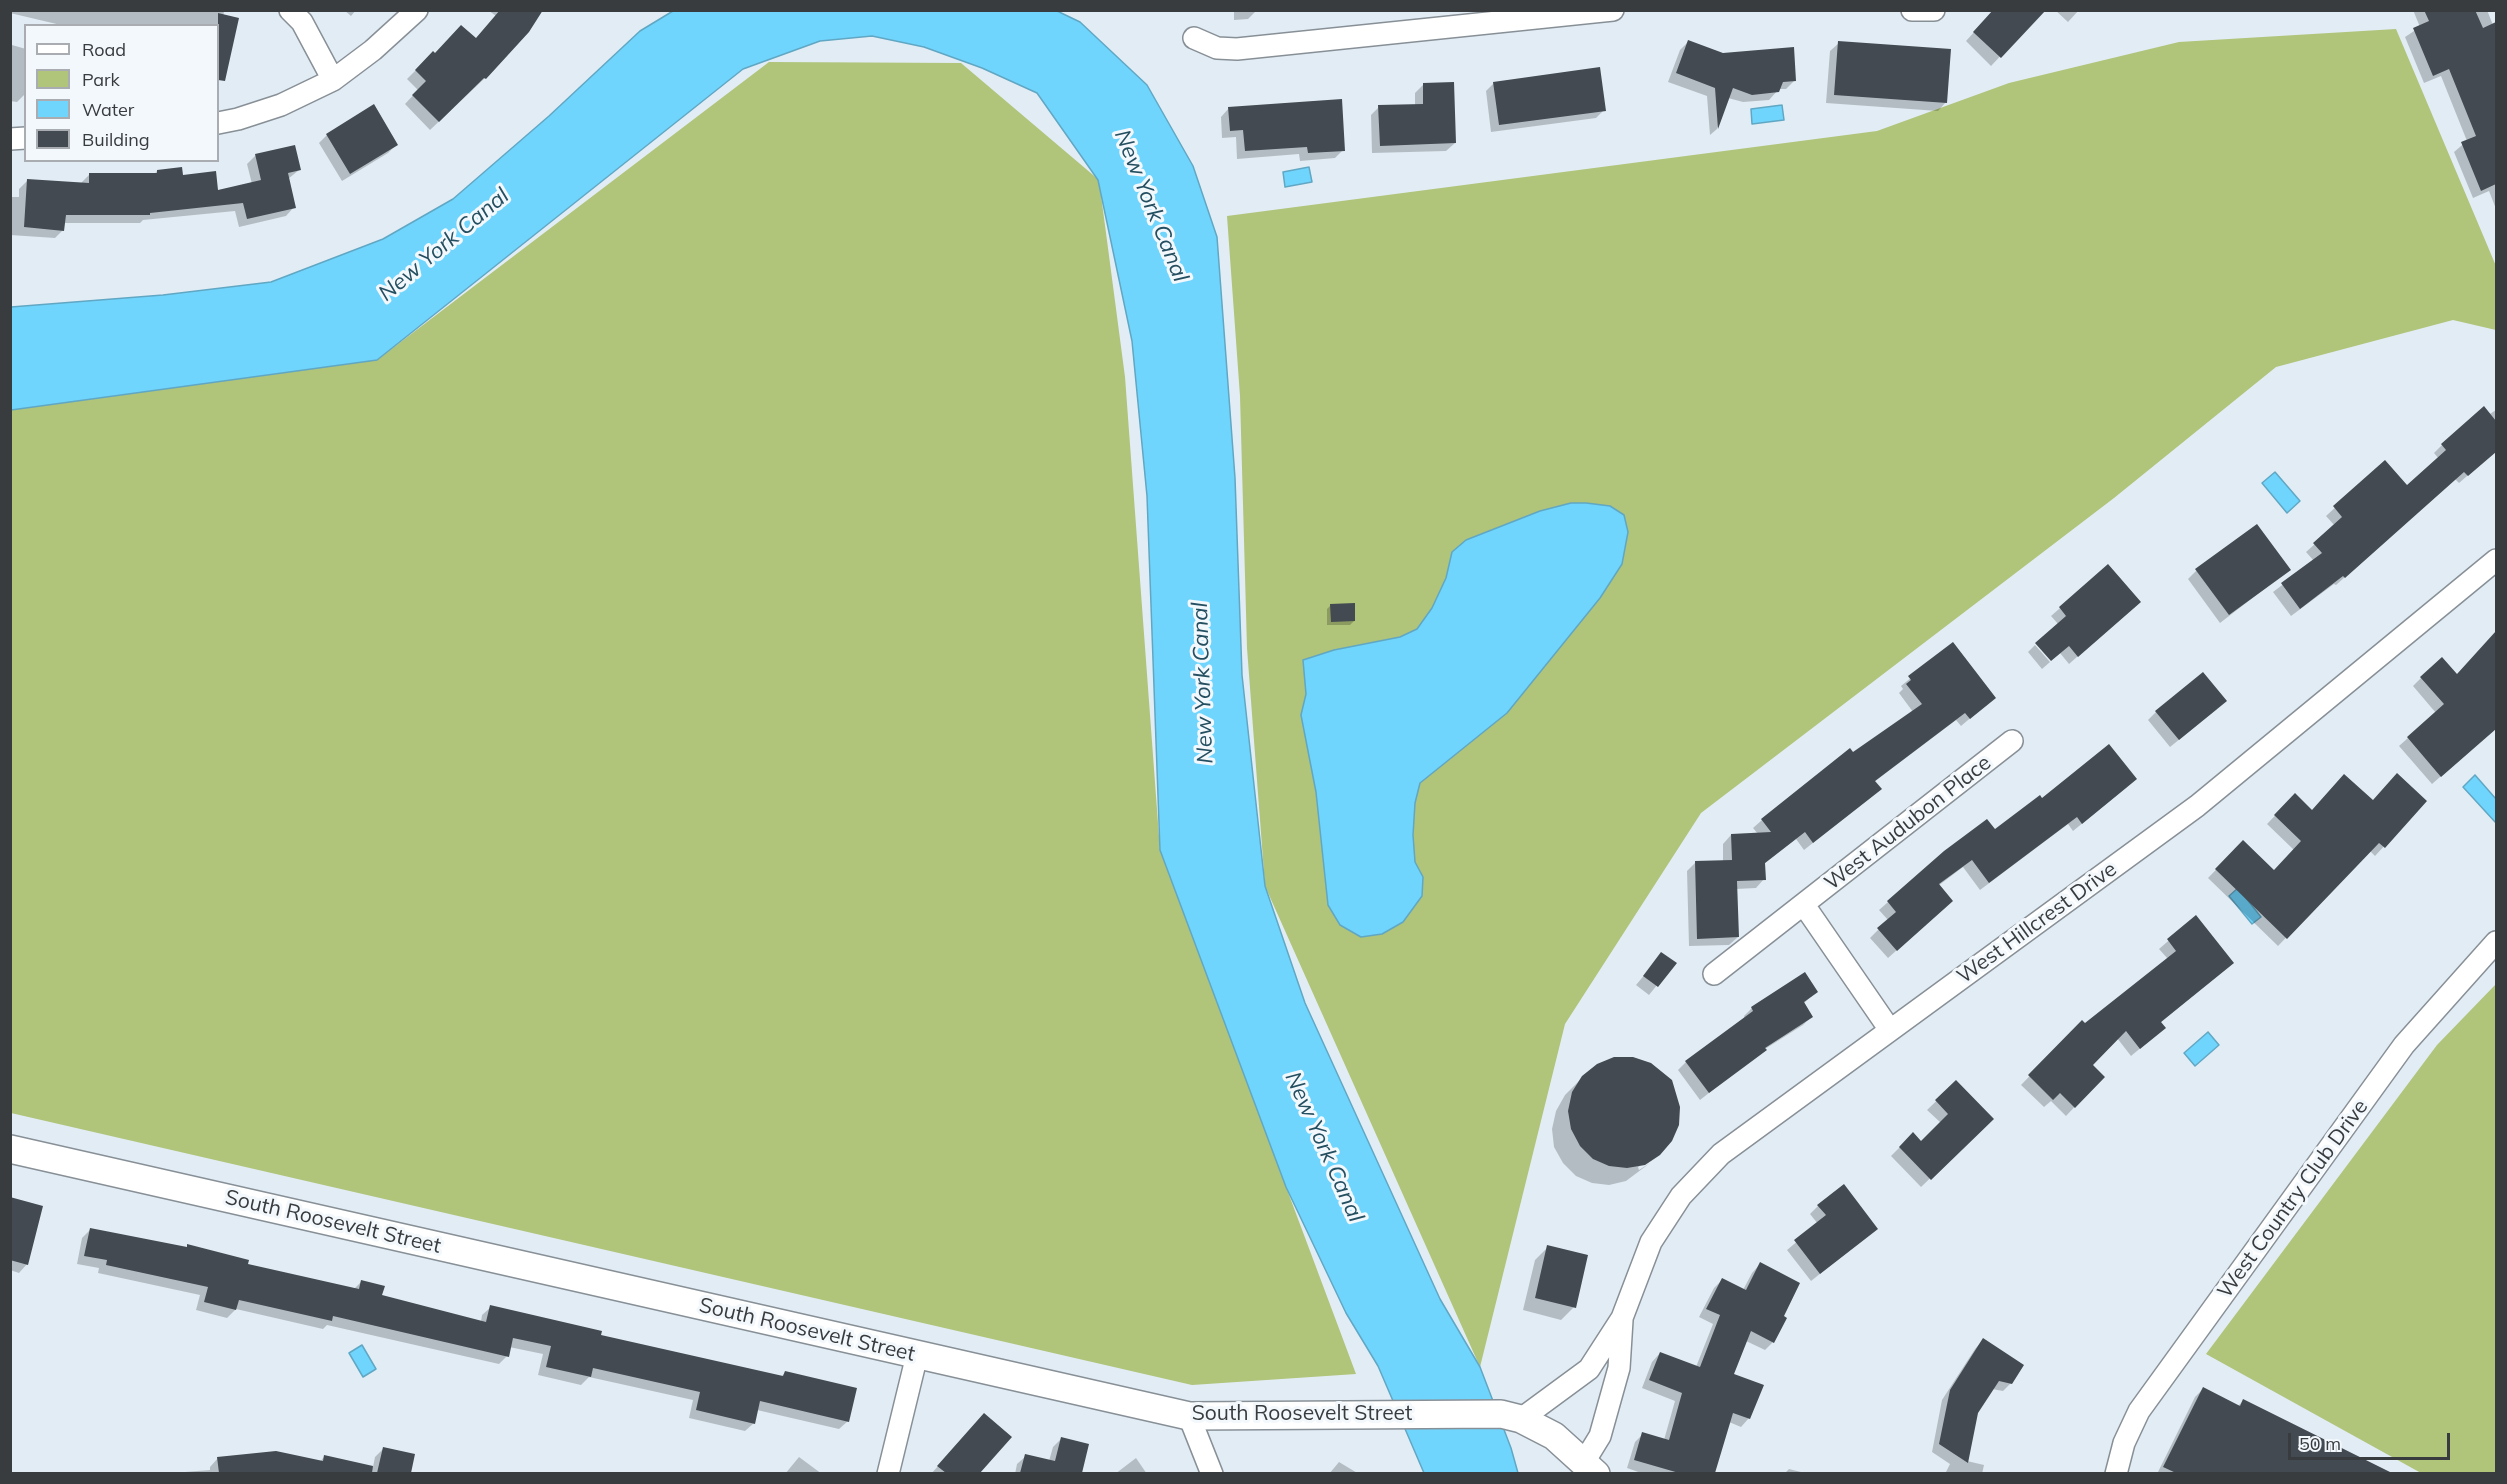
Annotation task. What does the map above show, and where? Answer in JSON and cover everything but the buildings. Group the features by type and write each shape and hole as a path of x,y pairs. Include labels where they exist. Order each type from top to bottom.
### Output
{"street":[{"path":"290,10 302,22 333,80"},
{"path":"219,123 281,105 333,80 373,50 417,10"},
{"path":"1194,38 1217,48 1237,49 1613,10"},
{"path":"1912,10 1934,10"},
{"name":"West Hillcrest Drive","path":"1511,1416 1588,1368 1622,1318 1651,1242 1682,1196 1721,1154 2197,806 2496,560"},
{"name":"West Audubon Place","path":"1714,974 2012,741"},
{"name":"West Audubon Place","path":"1804,905 1890,1030"},
{"name":"West Country Club Drive","path":"2116,1473 2124,1443 2139,1411 2404,1045 2496,942"},
{"name":"South Roosevelt Street","path":"10,1149 1189,1416 1511,1416 1554,1436 1588,1470"},
{"name":"West Hillcrest Drive","path":"1588,1470 1616,1379 1622,1318"},
{"path":"888,1473 917,1356"},
{"path":"1189,1416 1212,1473"}],"green space":[{"path":"2396,29 2496,266 2496,330 2453,320 2276,367 2114,498 1701,813 1565,1024 1480,1367 1265,886 1247,648 1240,396 1227,216 1877,131 2009,83 2179,42"},
{"path":"769,62 961,63 1099,180 1125,377 1160,850 1356,1374 1192,1385 11,1113 11,410 377,360"},
{"path":"2496,984 2496,1473 2421,1473 2206,1354 2437,1045"}],"water":[{"name":"New York Canal","path":"1055,10 1080,22 1147,85 1193,166 1217,237 1235,478 1242,675 1265,886 1305,1003 1440,1299 1480,1367 1511,1448 1518,1473 1424,1473 1378,1366 1346,1313 1286,1187 1160,850 1147,496 1132,341 1098,180 1037,93 982,68 924,47 872,36 820,41 743,69 377,360 11,410 11,307 163,295 271,282 383,239 453,199 549,116 640,31 673,11"},
{"path":"1782,105 1784,120 1752,124 1751,109"},
{"path":"1309,167 1312,182 1285,187 1283,172"},
{"path":"2275,472 2300,501 2287,513 2262,483"},
{"path":"1571,503 1610,506 1624,515 1628,532 1622,564 1600,598 1507,713 1420,783 1415,803 1413,835 1415,862 1423,877 1422,896 1403,922 1382,934 1361,937 1340,925 1328,905 1316,792 1301,715 1306,694 1303,660 1334,650 1400,637 1417,629 1432,608 1446,578 1452,552 1466,540 1540,511"},
{"path":"2475,775 2496,799 2496,823 2463,787"},
{"path":"2238,888 2261,917 2252,924 2229,896"},
{"path":"2208,1032 2219,1045 2195,1066 2184,1053"},
{"path":"362,1345 376,1369 363,1377 349,1353"}]}
